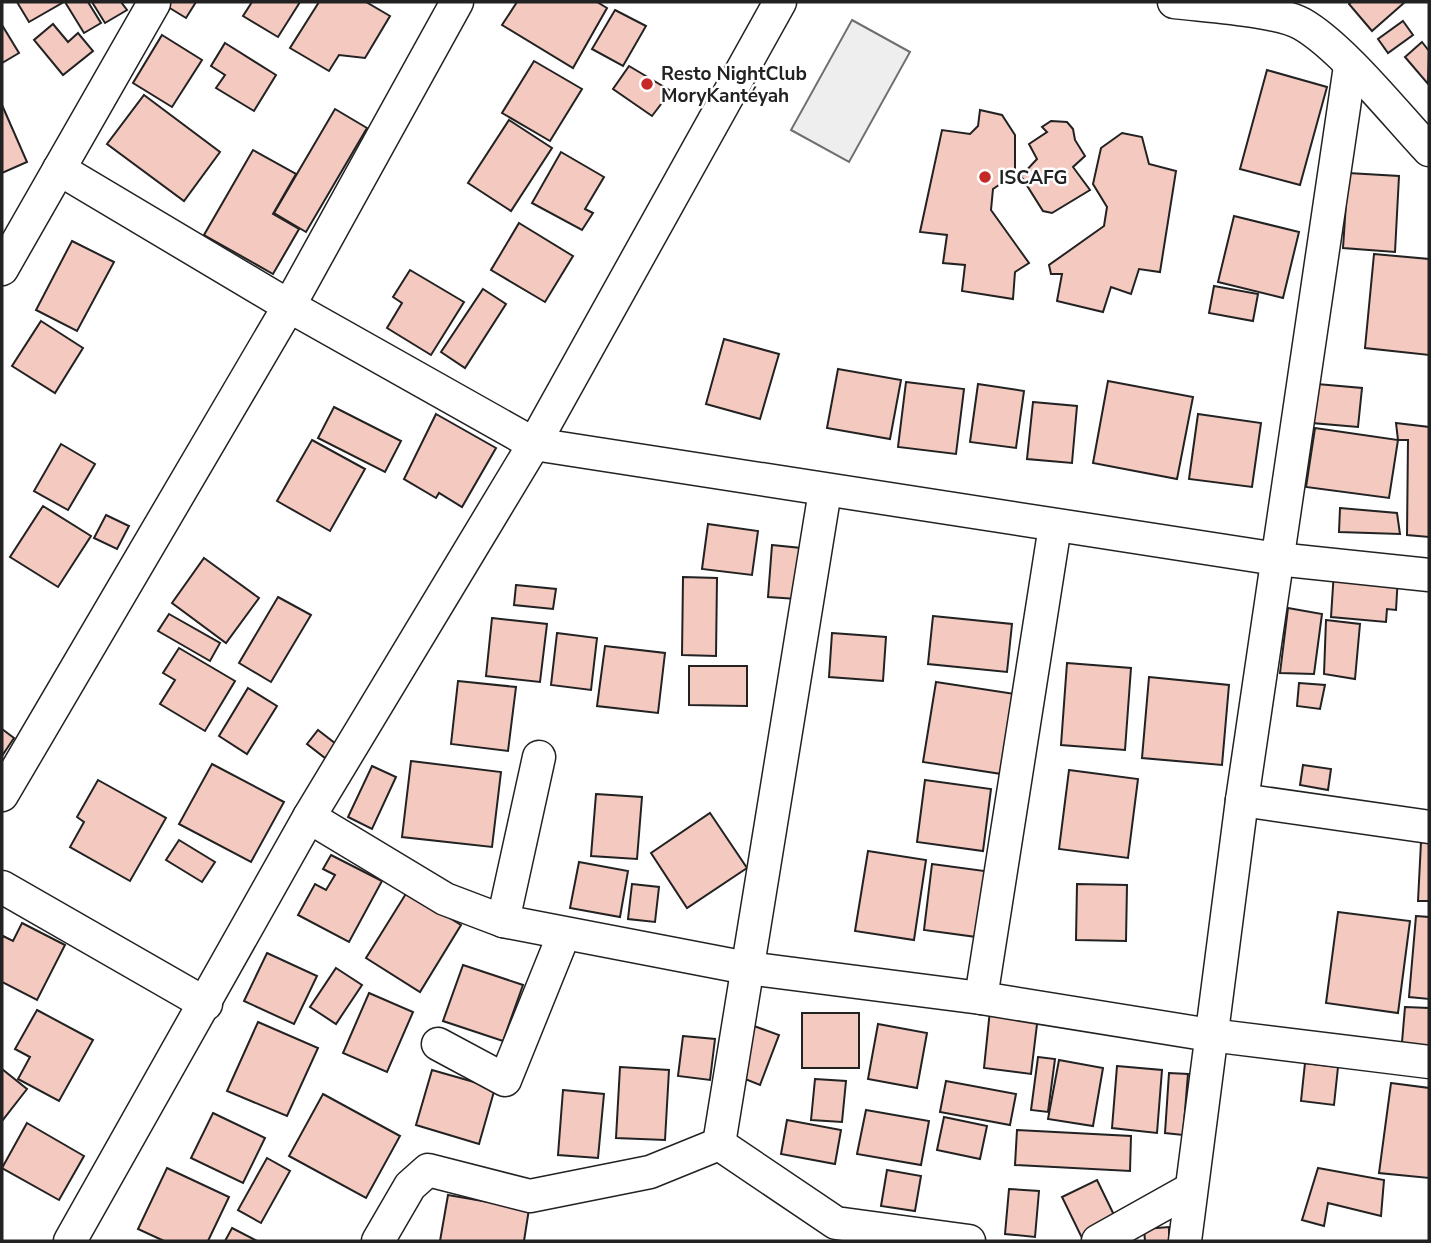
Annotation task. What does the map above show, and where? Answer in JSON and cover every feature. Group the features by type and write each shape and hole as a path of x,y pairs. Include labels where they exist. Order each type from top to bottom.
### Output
{"street":[{"path":"2,795 289,306 457,2"},
{"path":"70,1241 309,817 534,444 780,2"},
{"path":"1174,2 1282,17 1301,23 1350,66 1429,150"},
{"path":"2,269 154,4"},
{"path":"1185,1241 1242,800 1350,66"},
{"path":"59,169 289,306 534,444 1277,559 1429,575"},
{"path":"719,1144 825,491"},
{"path":"981,998 1055,526"},
{"path":"503,921 539,757"},
{"path":"1242,800 1429,827"},
{"path":"309,817 445,899 503,921 747,968 981,998 1210,1035 1429,1062"},
{"path":"2,887 206,1004"},
{"path":"438,1044 505,1080 565,934"},
{"path":"378,1241 410,1186 428,1170 530,1196 650,1172 719,1144"},
{"path":"719,1144 836,1223 969,1241"},
{"path":"1098,1241 1191,1189"}],"shaded area":[{"path":"852,20 910,52 849,162 791,130"}],"building":[{"path":"17,2 61,2 62,3 29,22"},
{"path":"65,2 88,2 101,23 84,33"},
{"path":"92,2 121,2 127,10 105,23"},
{"path":"160,2 196,2 186,18"},
{"path":"252,2 300,2 278,37 243,16"},
{"path":"319,2 366,2 390,16 365,58 339,55 329,71 290,48"},
{"path":"517,2 597,2 607,8 573,68 502,25"},
{"path":"1405,2 1372,31 1349,4"},
{"path":"615,10 646,26 623,66 592,49"},
{"path":"1403,21 1413,35 1388,53 1378,39"},
{"path":"53,24 68,42 78,33 93,51 63,75 34,40"},
{"path":"2,25 19,53 2,63"},
{"path":"162,35 202,60 172,107 133,83"},
{"path":"1422,42 1429,51 1428,84 1405,57"},
{"path":"225,43 276,75 254,111 216,88 225,75 211,66"},
{"path":"534,61 582,89 550,141 502,113"},
{"path":"629,66 671,91 652,116 613,89"},
{"path":"1267,70 1327,87 1300,185 1240,169"},
{"path":"144,95 220,152 184,201 107,144"},
{"path":"2,105 27,162 2,173"},
{"path":"335,109 367,128 306,232 274,213"},
{"path":"980,110 1002,115 1015,135 1015,174 993,189 991,210 1029,263 1015,272 1013,299 962,291 965,265 943,263 947,235 920,232 942,130 970,134 978,126"},
{"path":"509,120 552,148 511,211 468,183"},
{"path":"1051,121 1067,122 1073,129 1075,140 1085,156 1073,167 1090,190 1052,213 1043,211 1021,176 1037,159 1029,144 1047,132 1042,127"},
{"path":"1122,133 1142,137 1149,164 1176,171 1160,272 1139,269 1131,294 1111,287 1103,312 1057,301 1062,274 1051,274 1049,265 1104,226 1107,207 1093,184 1101,148"},
{"path":"253,150 296,174 273,214 299,229 273,274 204,235"},
{"path":"561,152 604,177 585,209 593,213 582,230 532,203"},
{"path":"1348,173 1399,176 1395,252 1343,248"},
{"path":"1234,216 1299,232 1283,298 1218,282"},
{"path":"519,223 573,256 545,302 491,270"},
{"path":"72,241 114,262 77,331 36,310"},
{"path":"1374,254 1429,259 1429,355 1365,348"},
{"path":"410,270 464,302 431,355 387,328 402,303 393,297"},
{"path":"1214,286 1258,294 1253,321 1209,313"},
{"path":"483,289 506,304 465,368 441,352"},
{"path":"41,321 83,348 55,393 12,366"},
{"path":"724,339 779,354 760,419 706,404"},
{"path":"838,369 901,380 890,439 827,428"},
{"path":"1108,381 1193,397 1177,479 1093,463"},
{"path":"906,382 964,389 956,454 898,447"},
{"path":"978,384 1024,391 1016,448 970,442"},
{"path":"1317,384 1362,388 1358,427 1312,423"},
{"path":"1033,402 1077,406 1072,463 1027,459"},
{"path":"334,407 401,441 385,472 318,438"},
{"path":"436,414 496,448 462,507 439,493 436,498 404,479"},
{"path":"1198,414 1261,423 1252,487 1189,479"},
{"path":"1396,423 1429,427 1429,537 1407,535 1408,440 1398,440"},
{"path":"1315,428 1398,440 1389,498 1306,487"},
{"path":"312,440 365,469 330,531 277,501"},
{"path":"61,444 95,464 68,510 34,491"},
{"path":"43,506 91,536 58,587 10,557"},
{"path":"1340,508 1397,513 1400,534 1339,532"},
{"path":"106,515 129,526 117,549 94,538"},
{"path":"708,524 758,531 752,575 702,569"},
{"path":"772,545 801,548 797,599 768,597"},
{"path":"204,558 259,598 226,643 172,603"},
{"path":"1334,571 1398,576 1396,610 1387,609 1386,622 1331,617"},
{"path":"683,577 717,578 716,656 682,655"},
{"path":"516,585 556,589 553,609 514,605"},
{"path":"278,597 311,615 271,682 239,663"},
{"path":"1288,608 1322,614 1314,674 1280,673"},
{"path":"169,614 220,643 210,661 158,631"},
{"path":"933,616 1012,624 1007,672 928,664"},
{"path":"492,618 547,624 540,682 486,676"},
{"path":"1326,620 1360,624 1355,679 1324,674"},
{"path":"557,633 597,638 591,690 551,685"},
{"path":"832,633 886,637 883,681 829,677"},
{"path":"605,646 665,653 658,713 597,706"},
{"path":"179,648 235,681 205,731 160,704 175,680 163,673"},
{"path":"1067,663 1131,668 1125,750 1061,745"},
{"path":"689,666 747,666 747,706 689,705"},
{"path":"1149,677 1229,685 1222,765 1142,758"},
{"path":"458,681 516,687 508,751 451,744"},
{"path":"936,682 1021,695 1008,775 923,762"},
{"path":"1299,683 1325,685 1320,709 1297,706"},
{"path":"248,688 277,706 247,754 219,736"},
{"path":"2,729 14,738 2,756"},
{"path":"318,730 336,744 325,758 307,744"},
{"path":"411,761 501,772 492,847 402,837"},
{"path":"212,764 284,802 251,862 179,824"},
{"path":"1303,765 1331,769 1328,790 1300,785"},
{"path":"372,766 396,777 372,829 348,817"},
{"path":"1069,770 1138,779 1128,858 1059,849"},
{"path":"98,780 166,818 130,881 70,847 84,822 77,817"},
{"path":"925,780 991,789 983,851 917,842"},
{"path":"596,794 642,797 637,859 591,856"},
{"path":"710,813 747,868 687,908 651,853"},
{"path":"179,840 215,862 202,882 166,860"},
{"path":"1421,842 1429,843 1429,901 1418,901"},
{"path":"868,851 926,860 914,940 855,931"},
{"path":"331,855 382,881 349,942 298,915 315,884 326,890 335,875 323,869"},
{"path":"579,862 628,871 620,917 570,908"},
{"path":"932,864 992,872 984,938 924,930"},
{"path":"632,884 659,887 655,922 628,919"},
{"path":"1077,884 1127,885 1126,941 1076,940"},
{"path":"407,892 461,925 420,992 366,958"},
{"path":"1338,912 1410,921 1398,1013 1326,1003"},
{"path":"1416,916 1429,917 1429,999 1409,997"},
{"path":"22,923 65,945 37,1000 2,982 3,936 13,941"},
{"path":"267,953 317,976 294,1024 244,1001"},
{"path":"463,965 523,985 503,1041 443,1021"},
{"path":"336,968 362,985 336,1024 310,1007"},
{"path":"369,993 413,1012 387,1072 343,1053"},
{"path":"1405,1007 1429,1008 1429,1049 1401,1054"},
{"path":"37,1010 93,1040 59,1101 18,1079 30,1057 15,1049"},
{"path":"990,1010 1038,1016 1031,1074 984,1068"},
{"path":"802,1013 859,1013 859,1068 802,1068"},
{"path":"258,1022 318,1048 287,1116 227,1091"},
{"path":"878,1024 927,1033 917,1088 868,1079"},
{"path":"754,1026 779,1035 760,1085 735,1075"},
{"path":"683,1036 715,1039 710,1080 678,1076"},
{"path":"1038,1057 1055,1059 1048,1112 1031,1110"},
{"path":"1059,1060 1103,1068 1093,1126 1048,1119"},
{"path":"1305,1063 1338,1067 1334,1105 1301,1101"},
{"path":"1117,1066 1162,1070 1157,1133 1112,1128"},
{"path":"620,1067 669,1070 665,1140 616,1138"},
{"path":"2,1069 27,1089 2,1121"},
{"path":"432,1070 495,1088 479,1144 416,1125"},
{"path":"1169,1073 1188,1074 1183,1135 1165,1133"},
{"path":"815,1079 846,1081 842,1122 811,1120"},
{"path":"946,1081 1016,1094 1010,1125 940,1112"},
{"path":"1391,1083 1429,1088 1429,1178 1379,1173"},
{"path":"563,1090 604,1094 598,1158 558,1155"},
{"path":"323,1094 400,1136 366,1198 289,1156"},
{"path":"866,1110 929,1121 921,1165 857,1154"},
{"path":"213,1113 265,1138 243,1183 191,1158"},
{"path":"944,1117 987,1126 980,1159 937,1150"},
{"path":"787,1120 841,1130 835,1164 781,1154"},
{"path":"27,1123 84,1156 59,1200 2,1168"},
{"path":"1017,1130 1131,1136 1130,1171 1015,1165"},
{"path":"267,1158 290,1171 261,1223 238,1210"},
{"path":"167,1168 229,1197 208,1241 164,1241 138,1229"},
{"path":"1318,1168 1384,1180 1381,1216 1328,1203 1324,1226 1302,1220"},
{"path":"887,1170 921,1176 915,1211 881,1206"},
{"path":"1097,1180 1117,1221 1082,1238 1062,1197"},
{"path":"1009,1189 1039,1191 1035,1237 1005,1234"},
{"path":"448,1195 529,1209 524,1241 440,1241"},
{"path":"1169,1227 1169,1241 1145,1241 1144,1229"},
{"path":"232,1228 257,1241 225,1241"}],"place":[{"name":"Resto NightClub MoryKantéyah","path":"647,84"},
{"name":"ISCAFG","path":"985,177"}]}
